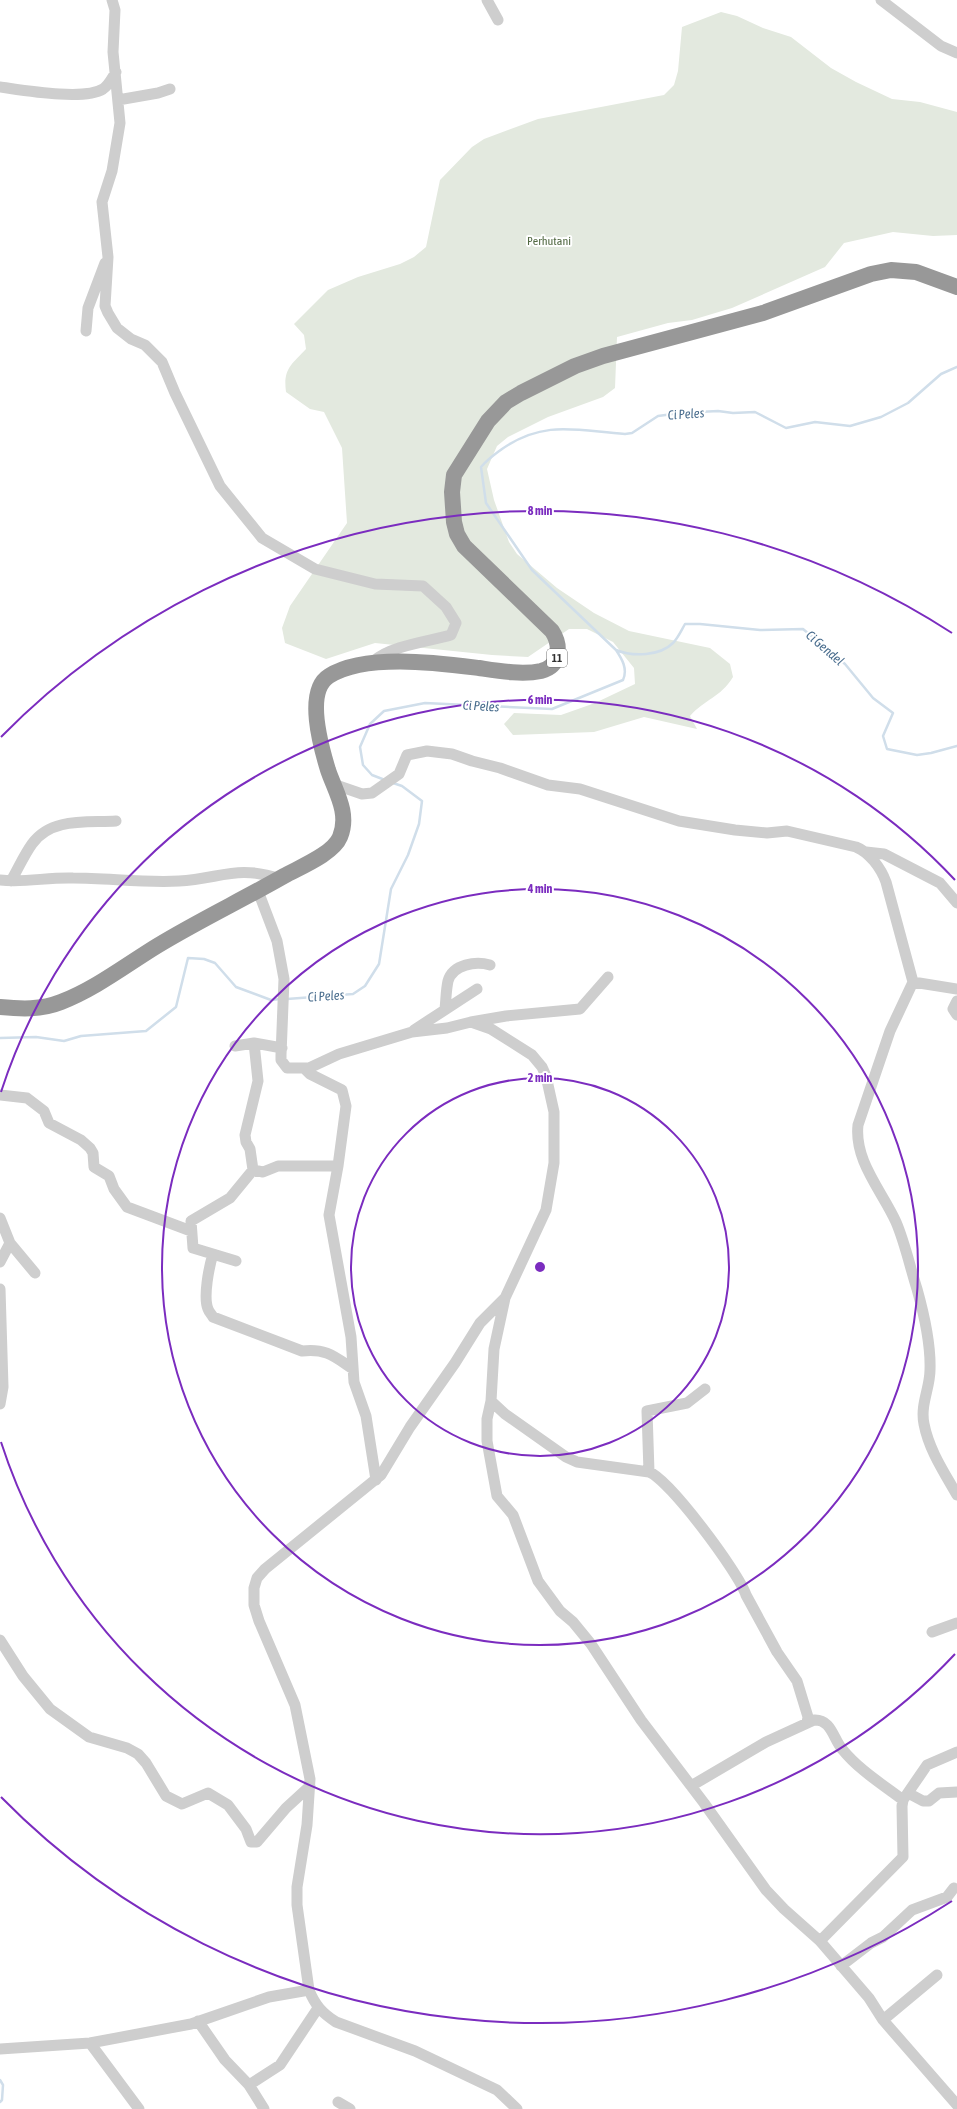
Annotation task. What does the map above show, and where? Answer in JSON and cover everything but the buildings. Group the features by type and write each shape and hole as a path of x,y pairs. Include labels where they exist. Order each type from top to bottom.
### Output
{"highway":[{"name":"11","path":"0,1007 48,1007 72,998 169,939 330,850 340,839 343,816 342,807 326,762 316,709 318,691 327,677 348,668 394,662 433,662 497,671 526,672 542,671 548,668 557,657 559,647 552,631 464,546 457,534 454,522 452,492 454,475 488,421 511,399 575,366 596,358 770,312 871,274 891,270 916,272 957,287"}],"street":[{"path":"112,0 115,10 113,52 120,123 112,171 102,202 108,257 105,301 108,313 118,328 131,338 145,345 162,362 175,394 220,486 262,538 315,569 375,584 423,586 446,607 456,624 451,635 386,654 372,664"},
{"path":"486,0 498,20"},
{"path":"881,0 941,46 957,53"},
{"path":"0,88 60,94 88,93 102,90 116,72"},
{"path":"118,100 158,93 170,89"},
{"path":"86,331 88,308 108,257"},
{"path":"333,784 362,794 372,793 399,774 403,761 407,755 414,752 441,752 500,768 548,786 580,789 679,821 742,831 767,833 787,831 856,847 866,852 884,854 940,883 957,903"},
{"path":"5,881 33,842 51,827 68,823 116,821"},
{"path":"866,852 881,871 886,882 913,982 890,1031 858,1125 857,1138 859,1149 879,1192 896,1222 925,1317 930,1370 922,1413 934,1455 957,1495"},
{"path":"5,881 71,878 157,882 194,879 243,871 264,873 280,879"},
{"path":"264,873 256,881 254,893 277,941 284,979 281,1060 287,1068 305,1069 324,1062 339,1054 412,1032 447,1028 506,1016 580,1009 608,977"},
{"path":"445,1009 448,981 452,973 463,965 482,963 490,965"},
{"path":"913,982 957,989"},
{"path":"412,1032 477,989"},
{"path":"957,1001 953,1009 957,1015"},
{"path":"471,1022 491,1029 532,1055 542,1067 546,1076 554,1112 554,1163 546,1210 505,1298 494,1349 491,1401 487,1419 487,1431 497,1496 514,1515 538,1581 560,1611 573,1622 591,1644 641,1720 766,1890 784,1909 820,1941 869,1998 883,2020 957,2105"},
{"path":"235,1046 254,1043 282,1048"},
{"path":"236,1261 193,1248 193,1237 190,1223 230,1198 253,1170 250,1149 246,1142 245,1135 258,1081 254,1043"},
{"path":"305,1069 310,1074 342,1090 346,1106 338,1166 329,1215 351,1337 356,1388 366,1416 376,1480"},
{"path":"0,1096 27,1098 44,1111 49,1123 81,1140 93,1153 94,1167 109,1176 114,1189 125,1206 191,1231"},
{"path":"253,1170 263,1172 278,1166 338,1166"},
{"path":"0,1218 10,1243 35,1273"},
{"path":"0,1262 10,1243"},
{"path":"213,1254 209,1266 206,1295 207,1309 213,1317 302,1351 313,1350 327,1352 353,1369"},
{"path":"0,1288 3,1387 0,1404"},
{"path":"505,1298 480,1323 376,1480 265,1569 257,1578 253,1598 259,1621 295,1705 310,1779 306,1825 297,1887 309,1990 318,2008 336,2022 415,2051 497,2090 511,2107"},
{"path":"649,1472 647,1411 687,1403 705,1389"},
{"path":"491,1401 505,1414 566,1457 577,1462 649,1472 655,1474 667,1485 721,1553 742,1585 777,1652 797,1681 808,1717 807,1723"},
{"path":"932,1632 957,1623"},
{"path":"0,1640 23,1676 50,1708 89,1737 127,1748 138,1754 146,1763 166,1796 171,1800 182,1804 208,1793 228,1805 246,1829 251,1842 257,1842 286,1808 310,1786"},
{"path":"691,1786 766,1742 814,1720 824,1720 841,1748 862,1770 906,1797 929,1801 939,1793 957,1792"},
{"path":"820,1941 903,1857 902,1806 906,1797 927,1765 957,1752"},
{"path":"841,1966 871,1943 883,1937 912,1910 947,1897 954,1888"},
{"path":"883,2020 937,1975"},
{"path":"1,2049 90,2043 198,2021 269,1997 309,1990"},
{"path":"249,2085 280,2065 318,2008"},
{"path":"198,2021 225,2060 249,2085 264,2109"},
{"path":"90,2043 139,2109"},
{"path":"338,2102 350,2109"}],"green space":[{"name":"Perhutani","path":"721,12 737,16 763,28 791,37 831,68 892,99 920,102 957,112 957,235 933,236 893,232 844,243 825,267 732,308 692,320 668,323 617,337 615,388 603,397 548,417 508,437 497,446 487,469 494,500 509,542 517,554 557,588 594,613 629,631 710,648 730,664 733,677 723,690 690,716 697,729 644,717 594,732 513,735 504,724 514,713 561,715 595,703 635,684 634,668 613,642 587,629 569,629 528,657 492,655 375,643 326,659 285,643 282,628 290,606 347,523 342,448 324,412 310,409 286,392 285,384 289,368 306,349 304,335 294,324 328,290 358,277 400,264 414,257 426,247 440,180 472,147 484,139 538,119 664,95 674,85 678,71 682,27"}],"waterway":[{"name":"Ci Peles","path":"385,780 372,775 363,765 360,747 370,724 384,711 425,703 552,709 623,680 625,668 616,650 532,570 486,503 481,467 502,449 518,440 547,430 562,429 625,434 632,433 658,416 680,413 718,411 733,413 755,412 786,428 815,422 850,426 881,417 908,403 941,374 957,367"},
{"name":"Ci Gendel","path":"616,650 630,654 646,654 661,651 675,641 685,624 760,630 803,629 845,664 873,698 893,713 883,736 887,749 917,755 957,746"},
{"name":"Ci Peles","path":"287,999 353,994 365,986 379,964 391,889 408,855 419,824 422,801 402,786 393,783"},
{"name":"Ci Peles","path":"0,1038 36,1037 64,1041 81,1036 146,1031 176,1007 188,958 204,959 215,963 236,987 271,1000 280,999"},
{"path":"0,2080 3,2085 2,2100 0,2102"}]}
